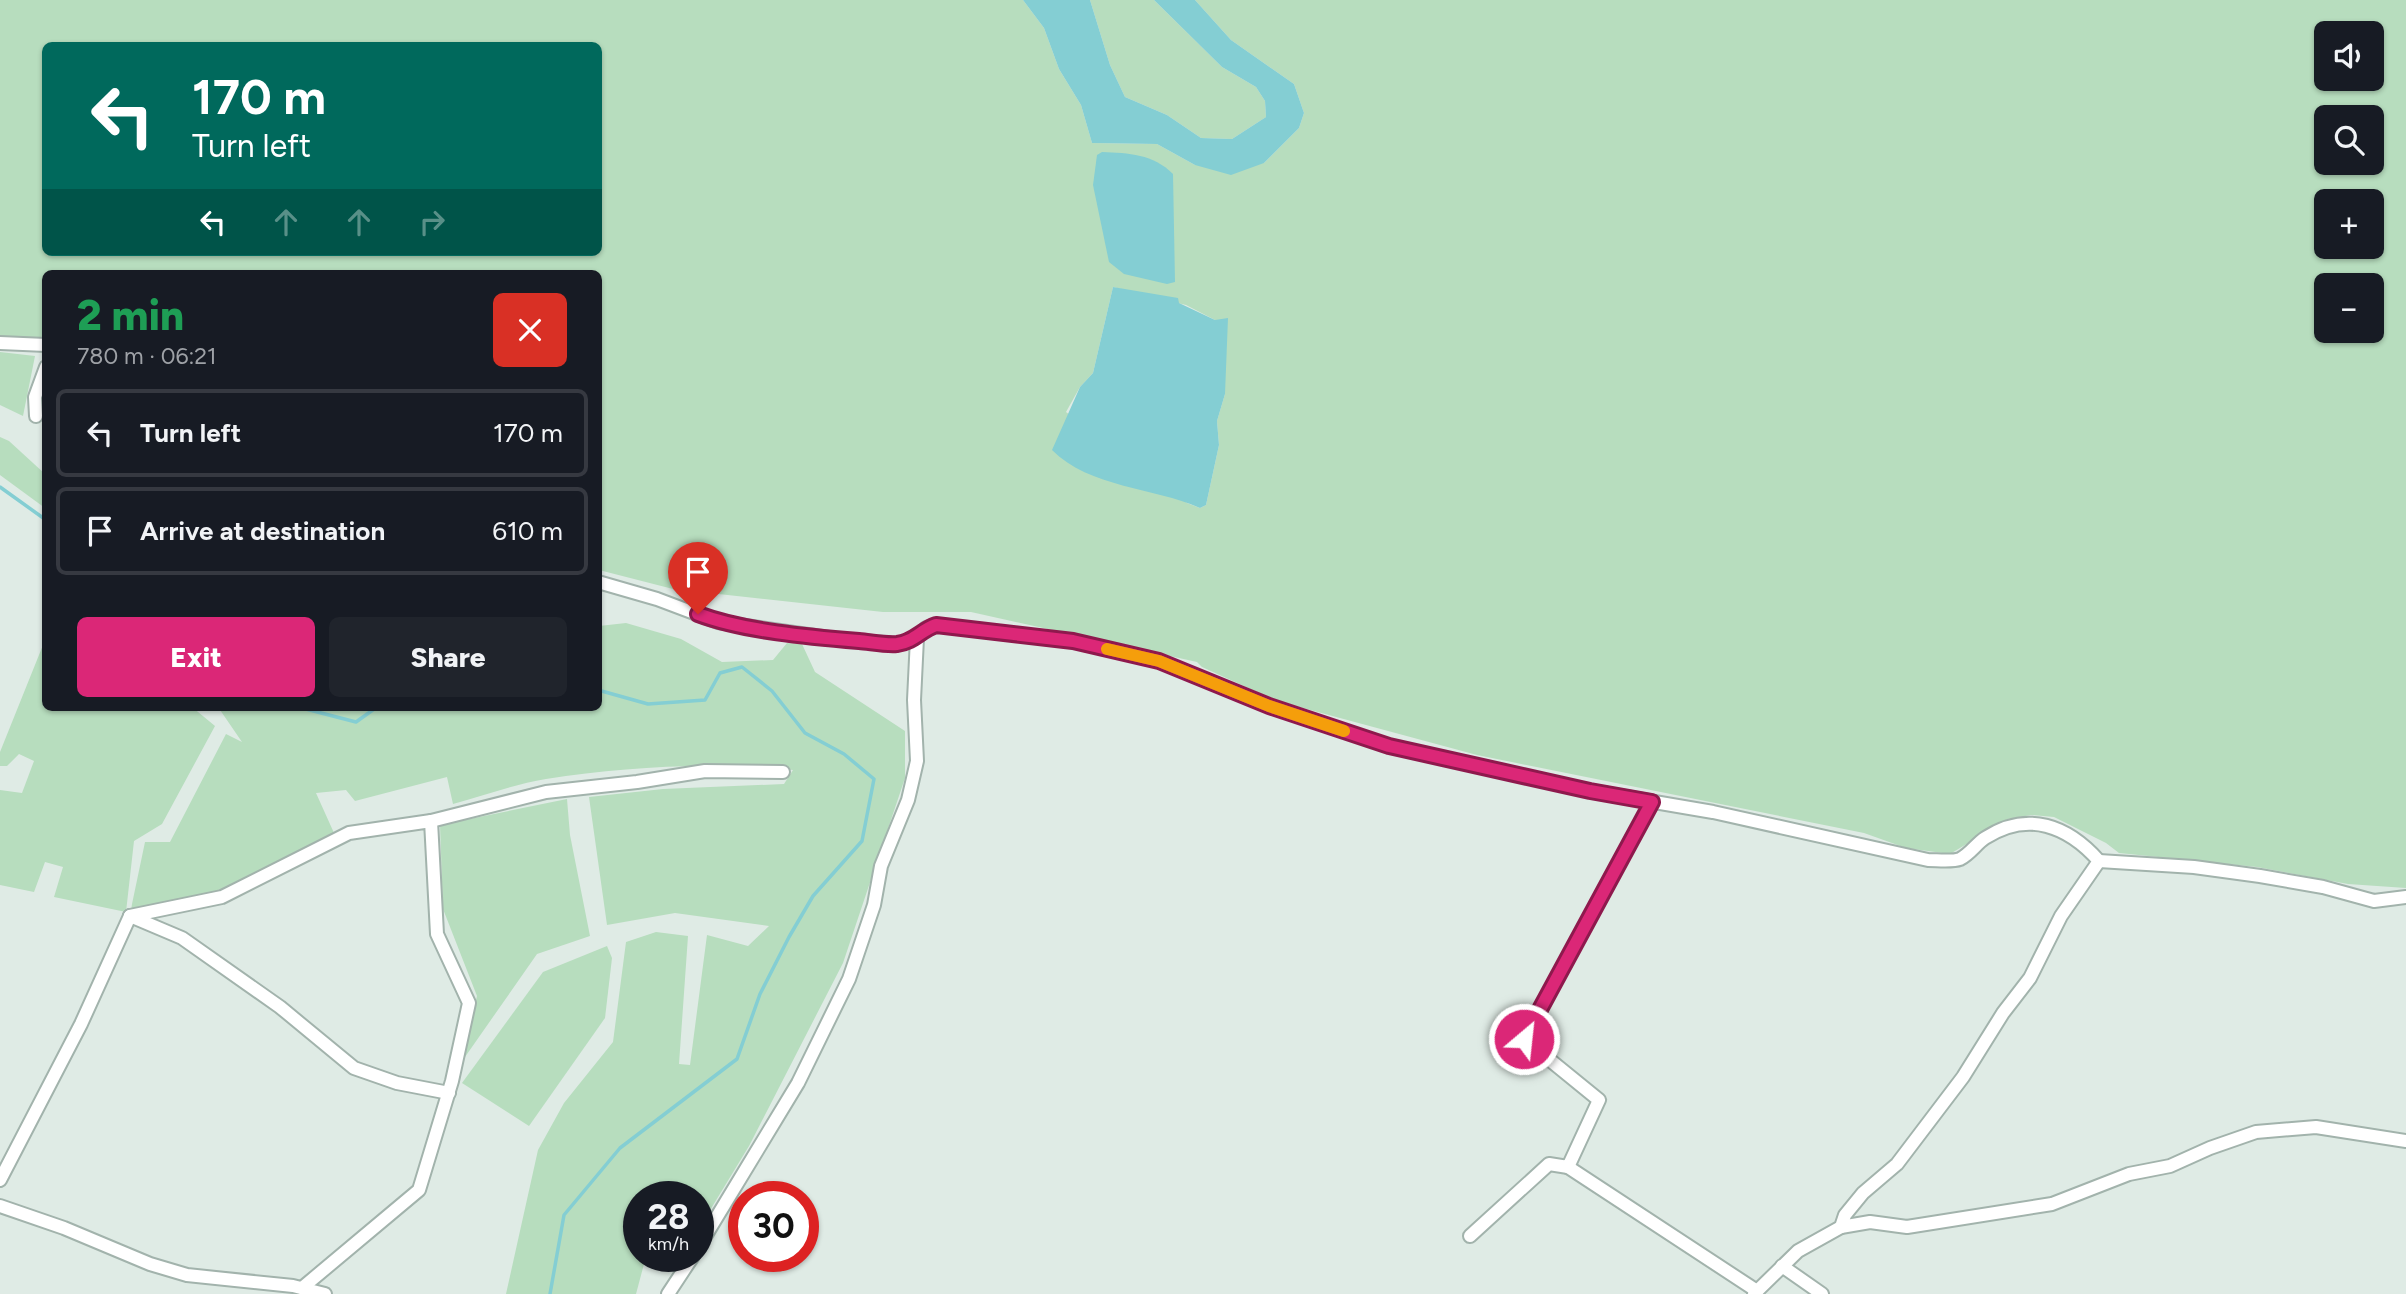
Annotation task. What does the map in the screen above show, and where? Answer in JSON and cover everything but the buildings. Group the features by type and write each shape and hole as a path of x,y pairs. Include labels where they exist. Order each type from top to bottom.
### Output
{"street":[{"path":"0,343 42,345"},
{"path":"36,416 35,397 42,378"},
{"path":"602,583 657,599 718,622 836,639 898,644 917,638 926,628 936,625 1073,641 1159,661 1269,706 1389,746 1590,791 1713,812 1928,860 1960,859 1986,837 2026,823 2057,827 2084,843 2099,861 2194,867 2260,876 2323,887 2374,901 2406,897"},
{"path":"714,1222 798,1083 849,979 874,905 881,866 908,800 917,761 914,699 917,638"},
{"path":"130,916 222,897 349,833 430,821 546,792 705,771 783,772"},
{"path":"1568,1167 1599,1100 1524,1039 1652,802"},
{"path":"302,1288 419,1189 449,1094 469,1003 437,934 430,821"},
{"path":"1841,1227 1845,1215 1863,1193 1897,1164 1963,1077 2003,1013 2030,978 2061,916 2099,861"},
{"path":"130,916 182,938 280,1007 354,1068 397,1083 449,1094"},
{"path":"0,1180 81,1024 130,916"},
{"path":"1470,1236 1549,1164 1568,1167 1756,1292 1798,1251 1841,1227 1870,1223 1907,1227 2052,1204 2129,1174 2170,1166 2256,1132 2316,1127 2406,1141"},
{"path":"0,1206 64,1228 150,1264 187,1275 302,1288 325,1294"},
{"path":"1782,1266 1822,1294"},
{"path":"668,1294 682,1272"}],"green space":[{"path":"0,0 1023,0 1044,28 1059,69 1081,105 1092,143 1157,144 1195,165 1264,163 1299,128 1304,113 1294,84 1231,40 1195,0 2406,0 2406,888 2348,884 2257,867 2119,853 2106,843 2054,817 2031,815 2008,819 1950,854 1906,848 1864,833 1477,755 1277,701 1202,667 1197,662 971,612 883,612 673,589 602,571 602,270 42,270 42,338 17,342 0,339","holes":["1113,287 1186,305 1215,320 1225,394 1217,421 1219,445 1206,505 1200,508 1187,503 1066,412 1080,387 1093,373"]},
{"path":"1090,0 1154,0 1222,67 1256,87 1265,101 1266,117 1232,139 1201,138 1167,115 1125,97 1110,65"},
{"path":"0,352 35,356 23,416 0,405"},
{"path":"0,437 9,441 42,471 42,506 0,475"},
{"path":"626,623 681,639 722,662 773,660 787,643 802,644 815,672 905,731 905,778 843,963 749,1146 714,1204 714,1181 623,1181 623,1272 642,1272 636,1294 506,1294 538,1150 564,1103 613,1042 626,942 656,932 688,936 679,1064 690,1065 707,935 748,946 769,926 675,913 607,925 589,797 663,789 784,784 793,770 701,766 607,771 534,781 453,804 447,777 355,801 346,790 316,793 334,833 221,895 131,911 132,904 145,842 170,842 226,734 242,742 221,711 602,711 602,626"},
{"path":"42,647 42,711 197,711 215,726 162,824 134,841 126,912 54,897 63,867 45,862 34,892 0,885 0,790 22,793 34,761 19,754 7,766 0,766 0,752"},
{"path":"567,799 570,835 590,936 537,954 465,1057 465,1045 477,996 443,909 440,825"},
{"path":"607,946 612,958 605,1018 529,1126 462,1083 543,972"}],"water":[{"path":"1023,0 1090,0 1110,65 1125,97 1167,115 1201,138 1232,139 1266,117 1265,101 1256,87 1222,67 1154,0 1195,0 1231,40 1294,84 1304,113 1299,128 1264,163 1231,175 1195,165 1157,144 1092,143 1081,105 1059,69 1044,28"},
{"path":"1102,152 1131,154 1149,159 1173,174 1175,282 1167,284 1124,274 1109,262 1093,185 1097,155"},
{"path":"1113,287 1178,298 1179,303 1215,320 1228,318 1225,394 1217,421 1219,445 1206,505 1200,508 1103,480 1067,463 1052,450 1080,387 1093,373"}],"waterway":[{"path":"0,487 42,517"},
{"path":"550,1294 564,1215 620,1148 737,1059 760,994 789,937 813,896 862,841 874,779 844,754 805,733 772,691 742,667 720,673 705,700 648,704 602,691"},
{"path":"313,711 356,722 371,711"}],"slow traffic":[{"path":"1107,649 1159,661 1269,706 1344,731"}],"route":[{"path":"698,614 718,622 836,639 898,644 917,638 926,628 936,625 1073,641 1159,661 1269,706 1389,746 1590,791 1652,802 1524,1039"}]}
